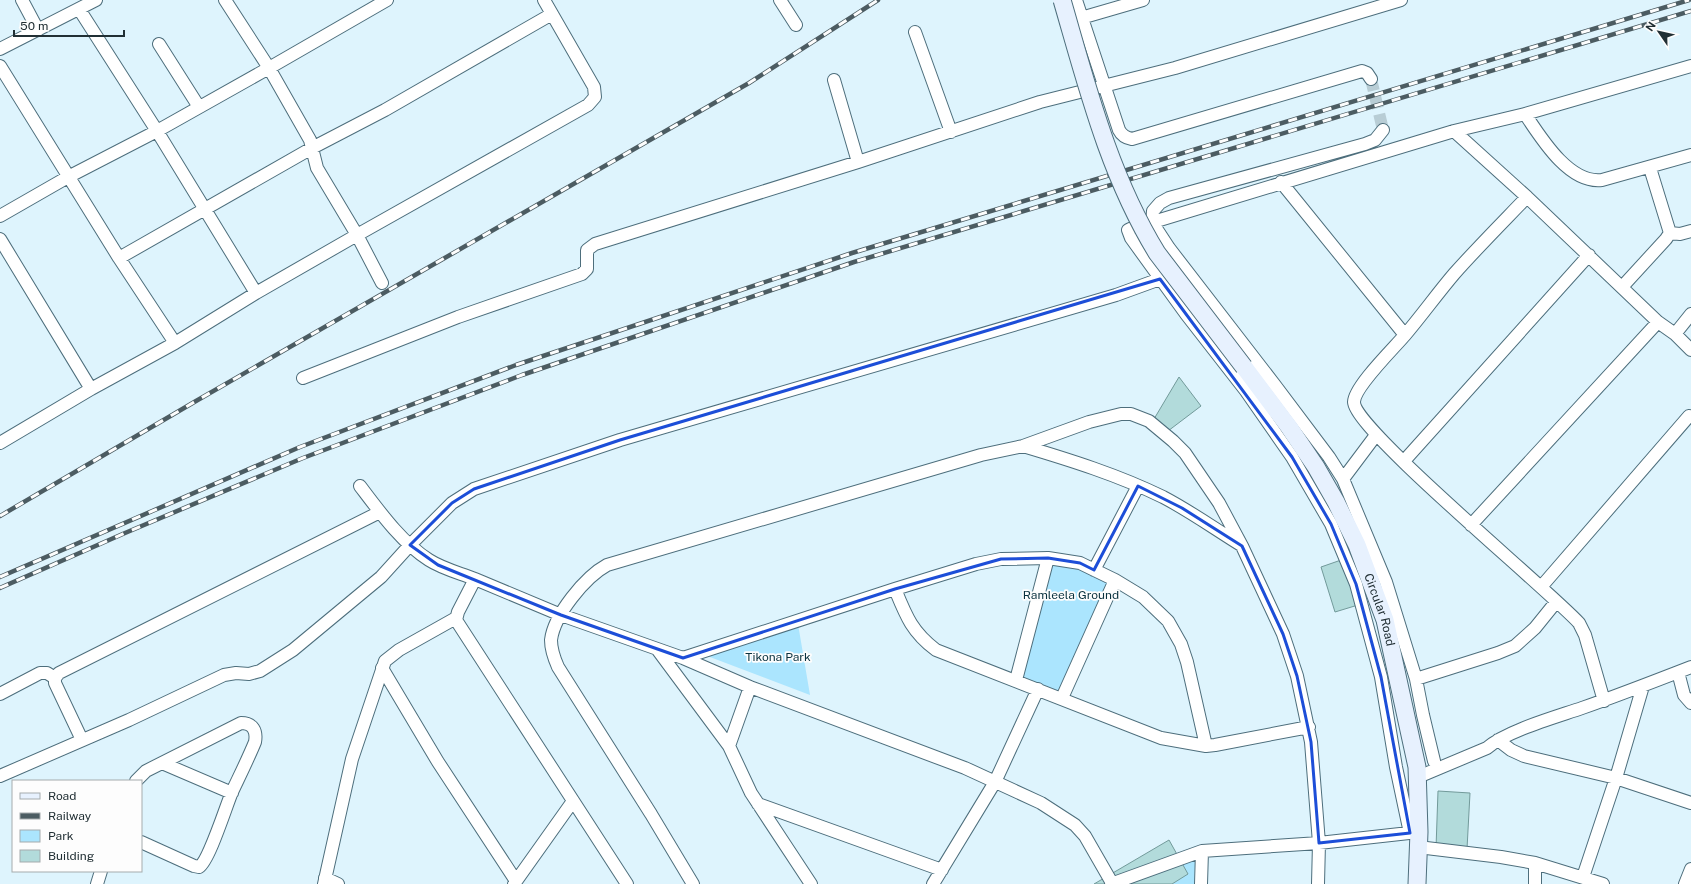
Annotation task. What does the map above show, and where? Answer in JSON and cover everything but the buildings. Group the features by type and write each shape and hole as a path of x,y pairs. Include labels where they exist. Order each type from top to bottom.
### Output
{"main road":[{"name":"Circular Road","path":"1062,0 1109,156 1144,233 1156,253 1289,427 1316,467 1336,502 1357,545 1385,620 1417,765 1417,884"}],"street":[{"path":"22,0 38,30"},
{"path":"0,49 96,0"},
{"path":"225,0 269,68 310,140 317,168 357,235 382,283"},
{"path":"0,216 68,177 157,131 387,0"},
{"path":"0,443 357,235 576,113 592,101 595,97 594,87 544,0"},
{"path":"780,0 796,25"},
{"path":"1076,0 1119,130 1123,136 1132,139 1362,71 1371,79"},
{"path":"1081,18 1142,0"},
{"path":"303,378 458,317 582,274 587,269 587,250 595,244 858,162 1040,102 1174,68 1401,0"},
{"path":"79,9 157,131 256,293"},
{"path":"119,258 204,208 312,148 385,110 552,14"},
{"path":"915,32 951,132"},
{"path":"159,44 199,107"},
{"path":"0,66 68,177 174,343"},
{"path":"1416,837 1396,767 1381,677 1356,584 1330,524 1292,457 1246,391 1160,280 1128,234 1130,228 1454,131 1525,114 1691,66"},
{"path":"834,80 858,162"},
{"path":"1525,114 1548,146 1567,166 1582,178 1595,181 1602,180 1650,168 1691,155"},
{"path":"1384,130 1375,140 1365,144 1169,198 1160,203 1153,211 1152,222 1169,248 1329,457 1343,479 1386,582 1416,679 1434,761"},
{"path":"1454,131 1589,255 1658,322 1675,334 1691,350"},
{"path":"1650,168 1670,233"},
{"path":"1281,182 1405,335"},
{"path":"1527,197 1454,275 1405,335 1362,384 1355,396 1355,407 1376,435 1471,525 1572,615 1582,628 1604,700"},
{"path":"1670,233 1680,234 1691,231"},
{"path":"1622,287 1670,233"},
{"path":"0,239 91,389"},
{"path":"1404,461 1589,255"},
{"path":"0,776 224,675 236,673 252,674 268,666 307,640 361,595 460,497 474,489 620,440 1116,295 1160,280"},
{"path":"1675,334 1691,314"},
{"path":"1471,525 1658,322"},
{"path":"693,884 552,654 551,640 554,630 561,615 582,584 598,570 607,565 981,455 1023,446 1089,422 1108,417 1131,414 1140,417 1157,427 1185,453 1219,503 1242,546 1283,634 1297,676 1312,742 1319,843 1318,884"},
{"path":"1541,587 1689,416"},
{"path":"1343,479 1376,435"},
{"path":"1023,446 1100,470 1138,486 1182,508 1242,546"},
{"path":"360,486 380,512 410,545 420,554 438,565 561,615 683,658 750,687 958,765 1041,803 1075,825 1085,836 1112,884 1202,851 1416,837 1501,857 1535,863 1603,884"},
{"path":"1094,570 1138,486"},
{"path":"82,740 55,683 55,678 59,673 380,512"},
{"path":"1016,680 1048,558"},
{"path":"683,658 976,564 1001,559 1048,558 1080,563 1115,580 1144,597 1162,615 1174,630 1181,644 1187,662 1206,746"},
{"path":"338,884 325,881 352,759 382,668 386,660 399,650 456,618 475,579"},
{"path":"1062,698 1115,580"},
{"path":"895,589 909,622 924,642 936,650 1062,698 1160,738 1206,746 1309,727"},
{"path":"1416,679 1498,653 1515,646 1529,635 1556,602"},
{"path":"456,618 468,639 627,884"},
{"path":"657,649 729,746 746,783 758,804 811,884"},
{"path":"1417,765 1487,748 1497,740 1691,667"},
{"path":"382,668 438,762 515,882 573,801"},
{"path":"1678,672 1684,695 1691,703"},
{"path":"0,694 40,673 47,673 55,678"},
{"path":"1583,878 1616,778 1643,686"},
{"path":"729,746 750,687"},
{"path":"933,884 995,782 1038,689"},
{"path":"137,780 146,770 241,723 248,723 254,730 256,735 255,742 232,793 208,854 200,867 194,866 142,842"},
{"path":"1417,765 1434,761 1485,740 1497,740 1510,750 1524,756 1616,778 1691,803"},
{"path":"162,763 232,793"},
{"path":"758,804 942,870"},
{"path":"1201,884 1202,851"},
{"path":"1534,884 1535,863"},
{"path":"1685,884 1691,869"},
{"path":"97,884 102,872"}],"highlighted area":[{"path":"1160,279 1292,457 1331,524 1356,584 1381,677 1410,833 1319,843 1311,742 1297,676 1283,634 1242,546 1182,508 1138,486 1094,570 1080,563 1048,558 1001,559 895,589 683,658 561,615 438,565 410,545 452,503 474,489 620,440"}],"green space":[{"name":"Ramleela Ground","path":"1050,560 1080,566 1109,581 1060,694 1019,678"},
{"name":"Tikona Park","path":"798,624 810,695 702,654"},
{"path":"1196,846 1194,884 1115,884"}],"tunnel":[{"path":"1371,79 1383,130"}],"railway":[{"path":"0,516 196,401 749,83 878,0"},
{"path":"0,577 300,447 516,365 852,253 1689,0"},
{"path":"0,588 125,533 303,458 522,375 854,262 1691,11"}]}
